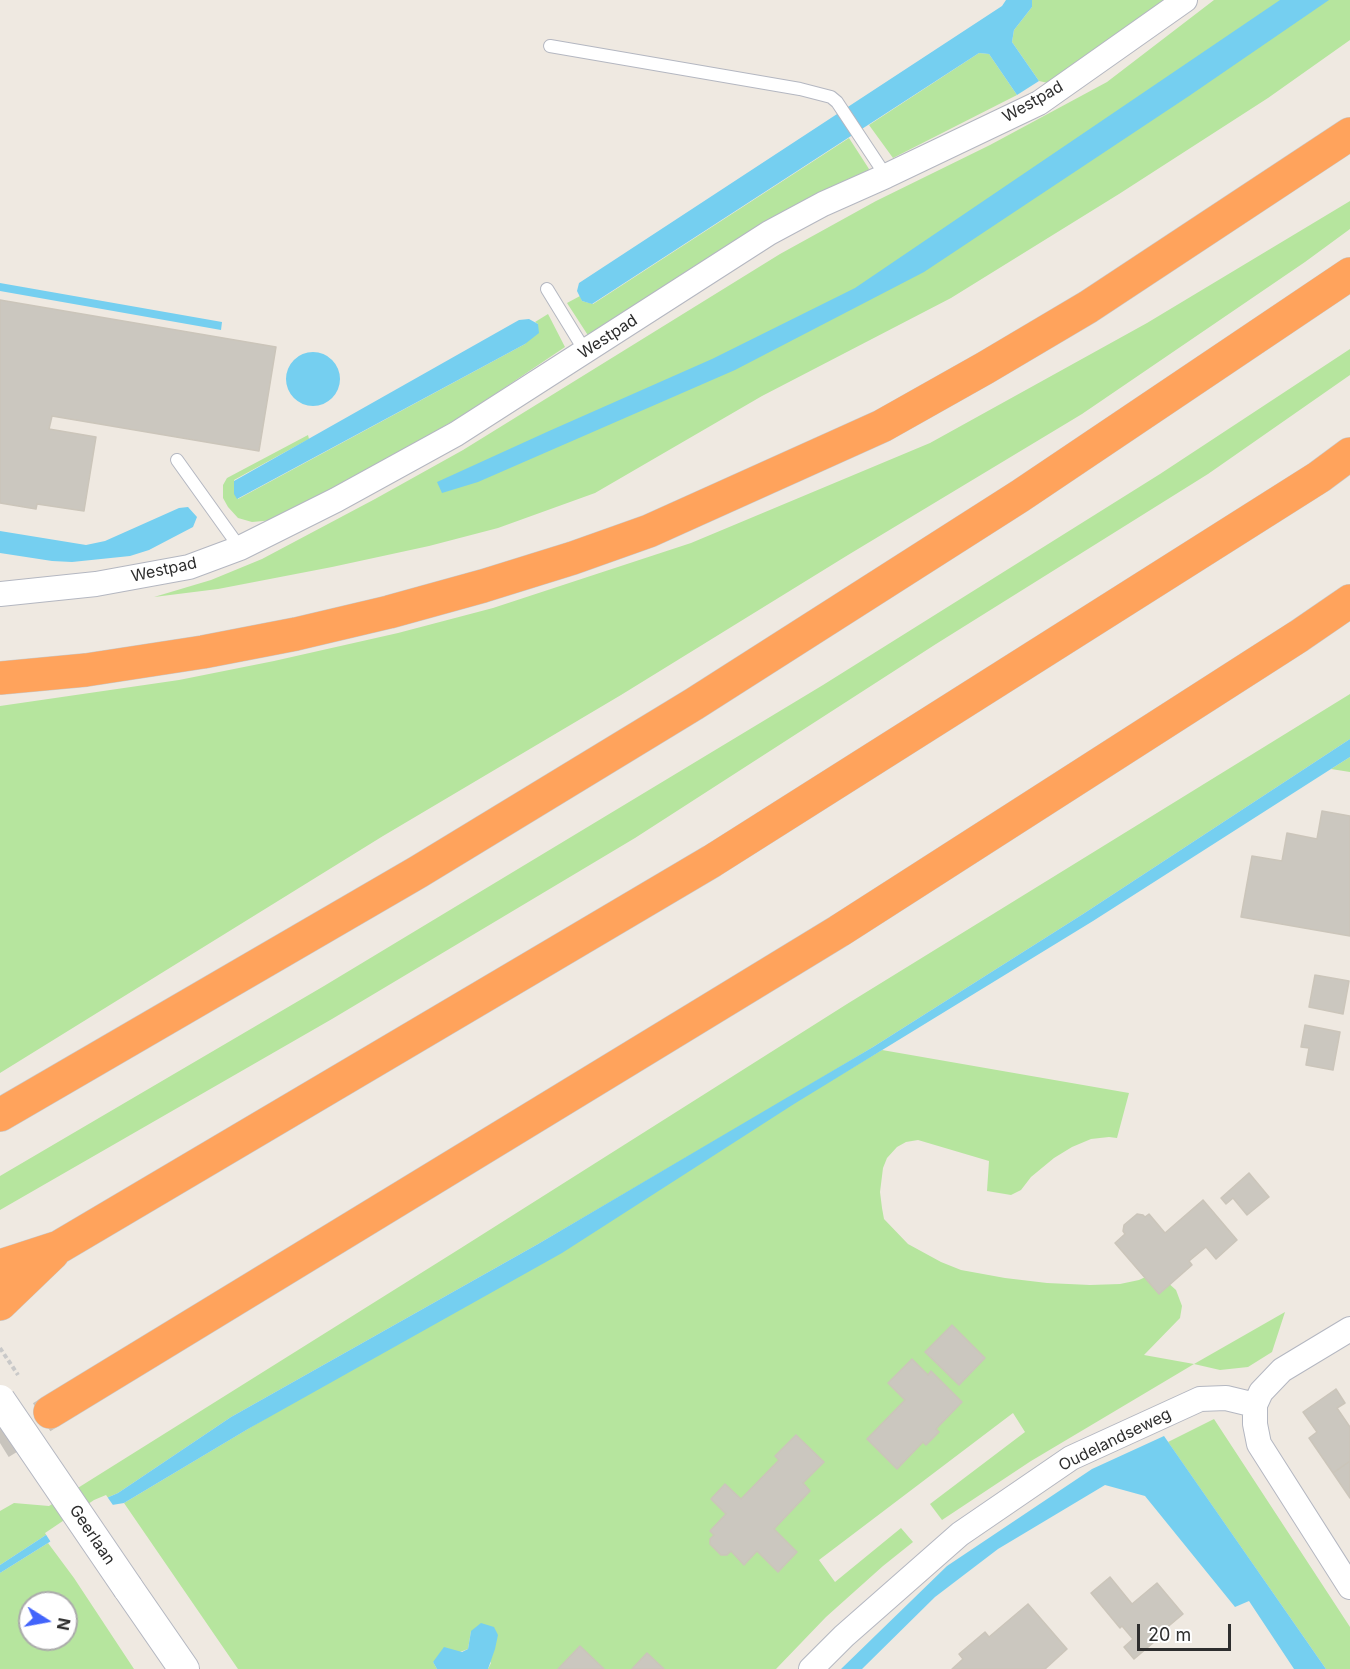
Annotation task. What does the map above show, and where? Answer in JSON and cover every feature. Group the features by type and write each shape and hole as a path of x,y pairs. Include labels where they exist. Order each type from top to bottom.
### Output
{"highway":[{"path":"0,678 86,670 203,652 296,634 389,612 483,586 649,531 882,426 985,368 1088,307 1350,134"},
{"path":"0,1115 418,872 694,704 1020,496 1350,274"},
{"path":"0,1266 59,1247 712,861 1309,483 1350,454"},
{"path":"50,1412 839,931 1350,601"},
{"path":"0,1304 59,1247"}],"street":[{"name":"Westpad","path":"0,594 96,584 189,567 240,548 336,501 456,434 769,233 823,204 1039,103 1185,0"},
{"path":"1350,1329 1282,1370 1261,1392 1256,1405 1255,1424 1259,1444 1350,1587"},
{"name":"Oudelandseweg","path":"811,1669 844,1636 946,1545 1071,1458 1200,1399 1226,1398 1256,1405"},
{"name":"Geerlaan","path":"0,1400 184,1669"}],"lane":[{"path":"550,46 800,89 831,97 837,102 886,176"},
{"path":"547,289 585,351"},
{"path":"177,460 240,548"}],"green space":[{"path":"1032,0 1168,0 1048,83 1039,81 1012,42 1014,30 1032,7"},
{"path":"1214,0 1350,0 1350,40 1268,98 951,298 762,396 595,493 498,528 429,546 218,589 154,597 211,580 262,559 463,450 780,254 876,201 990,145 1107,82"},
{"path":"979,53 989,54 1017,95 893,158 869,125"},
{"path":"849,138 869,169 866,175 591,340 567,303 580,296 582,301 593,304"},
{"path":"1350,201 1350,229 1082,414 621,695 383,836 0,1073 0,706 179,680 398,633 493,608 691,543 930,443 1147,323"},
{"path":"548,314 565,347 464,415 289,514 274,520 252,522 238,518 228,507 223,498 223,485 227,478 308,435 309,439 234,480 238,499 525,344 538,324 535,322"},
{"path":"1350,349 1350,375 1208,474 936,644 635,838 332,1019 0,1210 0,1176 324,986 823,685 1160,474"},
{"path":"1350,694 1350,739 1083,914 788,1098 538,1244 231,1417 118,1493 95,1503 0,1565 0,1511 14,1503 49,1506 847,1004"},
{"path":"1350,757 1350,772 1331,769"},
{"path":"882,1050 1129,1093 1117,1138 1091,1139 1072,1147 1054,1158 1031,1177 1021,1190 1011,1195 987,1191 989,1161 918,1140 906,1142 897,1147 887,1158 883,1168 880,1192 884,1219 908,1244 961,1270 1047,1283 1090,1285 1120,1284 1139,1280 1156,1272 1176,1290 1182,1306 1180,1318 1144,1355 1194,1364 1031,1461 942,1520 930,1504 1025,1432 1013,1413 819,1560 835,1582 901,1528 913,1542 826,1617 776,1669 488,1669 491,1663 471,1631 468,1649 433,1662 437,1669 238,1669 124,1503"},
{"path":"1285,1312 1272,1352 1248,1367 1220,1370 1194,1364"},
{"path":"1214,1419 1350,1627 1350,1669 1326,1669 1168,1442"},
{"path":"48,1543 134,1669 0,1669 0,1573"}],"water":[{"path":"1006,0 1032,0 1032,7 1014,30 1012,42 1039,81 1017,95 989,54 979,53 592,304 582,301 577,291 579,283 1002,6"},
{"path":"1280,0 1329,0 924,272 735,370 478,482 442,493 437,482 712,359 855,288"},
{"path":"0,283 222,322 221,330 0,291"},
{"path":"529,319 538,324 539,333 525,344 237,499 234,494 234,481 519,320"},
{"path":"308,352 318,352 328,356 336,364 340,379 336,394 328,402 318,406 308,406 298,402 290,394 286,384 286,374 290,364 298,356"},
{"path":"188,507 197,517 193,527 149,550 130,556 72,562 0,553 0,531 86,545 105,541 179,508"},
{"path":"1350,739 1350,757 1093,921 794,1104 562,1253 248,1429 124,1503 100,1507 0,1573 0,1565 95,1503 118,1493 231,1417 538,1244 873,1047 1083,914"},
{"path":"1164,1436 1326,1669 1294,1669 1249,1601 1235,1607 1145,1496 1105,1485 998,1549 935,1597 862,1669 841,1669 947,1566 1092,1469"},
{"path":"481,1623 494,1627 498,1635 488,1669 437,1669 433,1662 444,1647 462,1652 468,1649 471,1631"}],"pier":[{"path":"106,1495 115,1508 101,1509 52,1544 45,1533 94,1500"}],"building":[{"path":"0,300 276,347 259,451 52,416 49,429 96,437 84,511 37,504 36,509 0,503"},
{"path":"1322,811 1350,816 1350,936 1241,917 1252,856 1282,861 1287,833 1317,839"},
{"path":"1315,975 1349,981 1343,1014 1309,1007"},
{"path":"1305,1025 1340,1032 1333,1070 1306,1065 1309,1048 1301,1047"},
{"path":"1249,1173 1269,1197 1247,1215 1233,1198 1226,1204 1221,1198"},
{"path":"1203,1200 1237,1240 1216,1259 1206,1247 1189,1261 1192,1265 1159,1294 1115,1243 1125,1234 1124,1225 1137,1214 1145,1217 1149,1214 1165,1233"},
{"path":"952,1325 985,1358 959,1385 925,1352"},
{"path":"912,1359 928,1375 931,1371 962,1402 936,1429 939,1432 926,1445 923,1442 897,1469 867,1439 905,1400 888,1383"},
{"path":"1336,1389 1345,1403 1337,1408 1350,1427 1350,1461 1333,1473 1309,1438 1317,1432 1303,1412"},
{"path":"796,1435 824,1462 803,1483 810,1491 774,1529 797,1552 778,1572 757,1551 744,1565 731,1551 727,1555 721,1555 710,1544 710,1539 714,1535 710,1531 726,1514 711,1499 725,1484 741,1499 779,1460 775,1456"},
{"path":"1350,1461 1350,1498 1333,1473"},
{"path":"1110,1577 1132,1604 1157,1583 1183,1614 1134,1659 1124,1647 1133,1639 1122,1626 1120,1628 1091,1593"},
{"path":"1028,1604 1067,1649 1045,1669 952,1669 963,1659 959,1654 985,1632 989,1637"},
{"path":"580,1646 604,1669 558,1669"},
{"path":"647,1653 664,1669 632,1669"}],"tunnel":[{"path":"0,1443 50,1412"}]}
